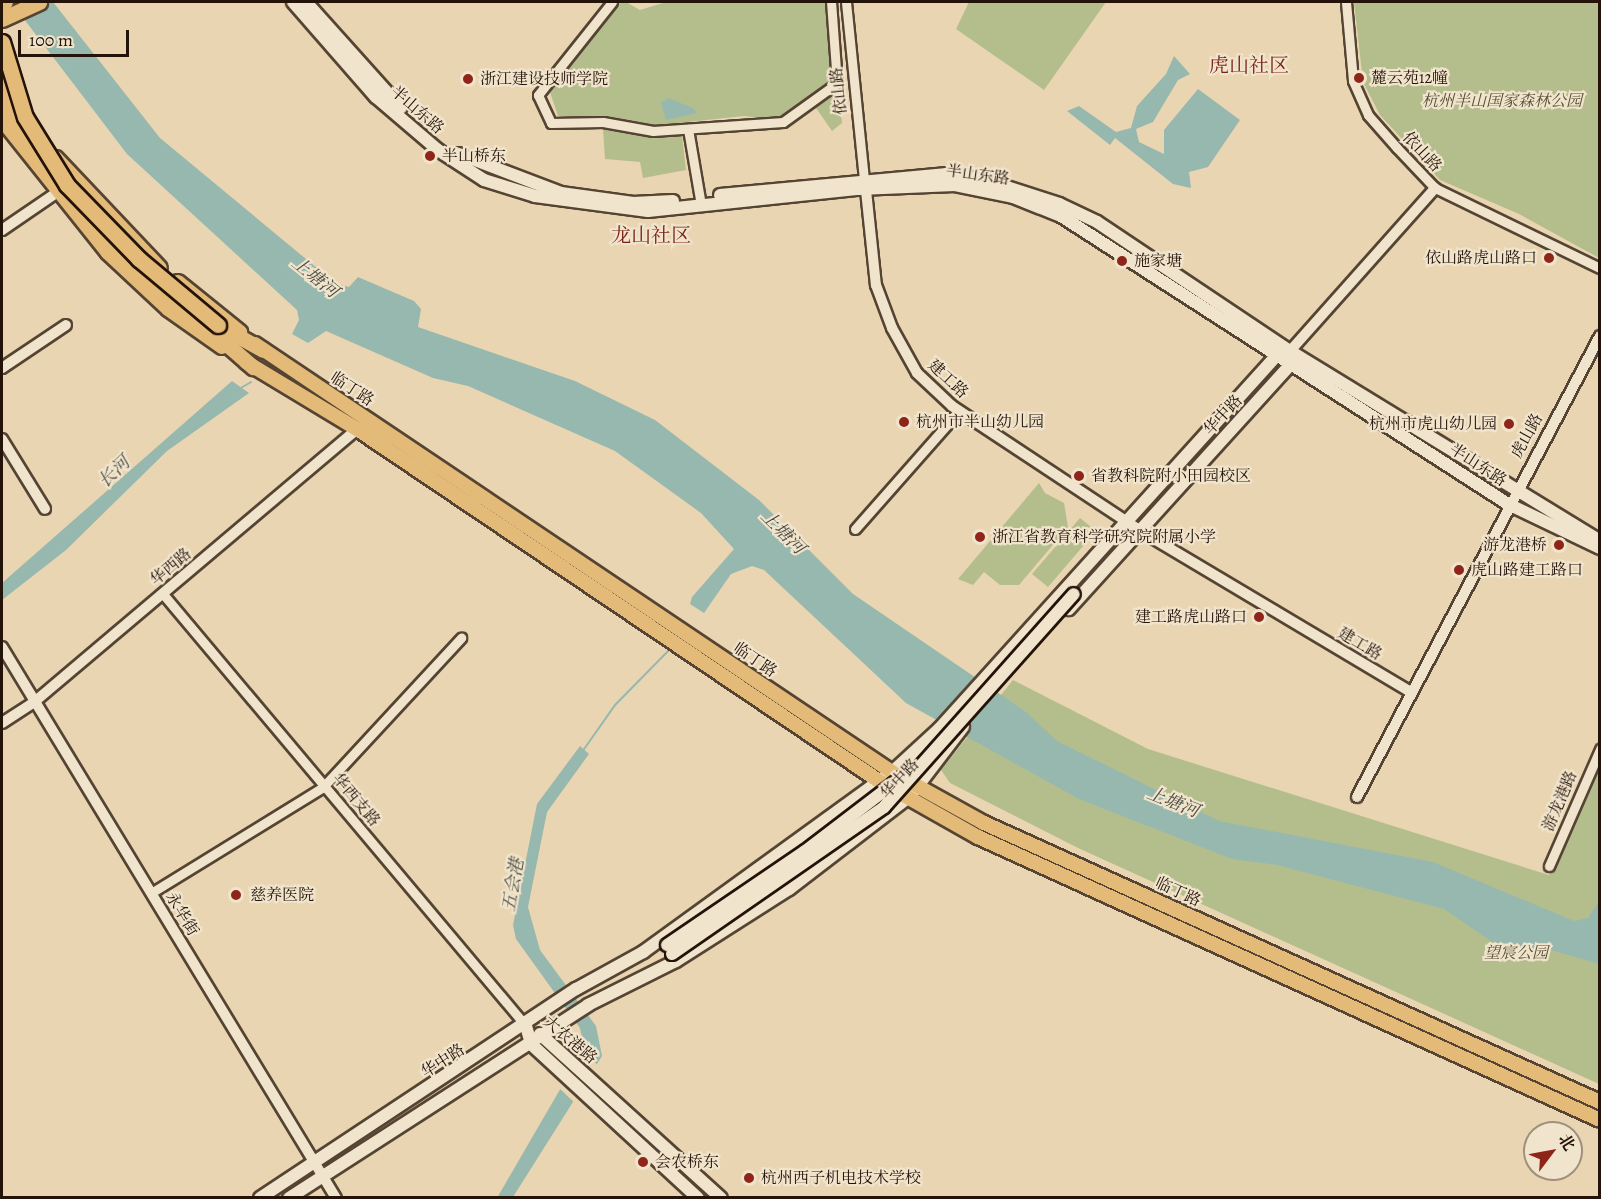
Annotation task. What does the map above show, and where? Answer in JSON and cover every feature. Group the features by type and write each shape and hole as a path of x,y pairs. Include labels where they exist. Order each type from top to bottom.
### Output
{"highway":[{"path":"7,7 39,2"},
{"path":"2,42 25,117 67,185 139,259 253,367"},
{"path":"2,104 87,217 216,330 263,350"}],"main road":[{"name":"半山东路","path":"293,2 376,97 438,150 484,180 535,196 625,211 947,174 988,180 1059,204 1097,222 1290,351 1599,540"},
{"name":"半山东路","path":"306,2 381,89 468,160 523,182 596,200 701,202"},
{"name":"临丁路","path":"2,84 123,232 263,350 892,772 921,786 984,823 1599,1102"},
{"name":"临丁路","path":"2,120 56,194 136,281 187,324 253,367 357,429 879,781 910,796 978,837 1599,1120"},
{"name":"半山东路","path":"866,183 955,185 1013,197 1061,216 1508,504 1599,548"},
{"path":"1277,355 1290,351 1291,364"},
{"name":"华中路","path":"260,1197 526,1026 576,989 643,952 892,772 939,729 1277,355"},
{"name":"华中路","path":"289,1197 545,1036 588,1005 651,972 789,889 910,796 921,786 954,738 995,691 1291,364"},
{"name":"华中路","path":"651,972 669,949 903,778 1072,592 1111,540"},
{"name":"华中路","path":"1072,592 1121,551"},
{"name":"华中路","path":"643,952 669,949"},
{"name":"大农港路","path":"526,1026 545,1036 721,1197"},
{"name":"大农港路","path":"526,1026 531,1044 552,1065 698,1197"}],"street":[{"path":"612,2 538,95 540,104 551,123 688,129 774,124 832,90 838,76 831,2"},
{"name":"依山路","path":"846,2 866,183"},
{"name":"依山路","path":"1346,2 1353,81 1368,115 1435,188 1599,268"},
{"path":"688,129 701,202"},
{"name":"建工路","path":"866,183 876,285 892,328 917,373 959,411 1139,530 1411,692"},
{"path":"1290,351 1435,188"},
{"path":"2,230 56,194"},
{"path":"2,368 66,325"},
{"name":"虎山路","path":"1411,692 1515,489 1599,336"},
{"path":"855,529 959,411"},
{"name":"华西路","path":"2,723 33,703 357,429"},
{"path":"2,440 45,509"},
{"name":"华西支路","path":"163,594 526,1026"},
{"path":"151,893 324,786 461,638"},
{"name":"永华街","path":"2,647 33,703 336,1197"},
{"path":"1357,797 1411,692"},
{"name":"游龙港路","path":"1549,866 1599,749"}],"green space":[{"path":"626,2 640,10 666,2 826,2 832,82 780,121 744,116 650,126 558,116 549,89 615,4"},
{"path":"969,2 1106,2 1044,90 956,29"},
{"name":"杭州半山国家森林公园","path":"1354,2 1599,2 1599,258 1519,214 1440,180 1380,115 1363,82"},
{"path":"839,91 842,123 832,131 816,108"},
{"path":"603,129 682,136 686,170 643,178 640,162 605,159"},
{"path":"1039,483 1045,493 1064,503 1068,527 1019,585 1000,585 984,572 973,585 958,579"},
{"path":"1080,518 1096,531 1048,587 1032,574"},
{"name":"望宸公园","path":"1013,680 1148,749 1549,875 1599,762 1599,1084 1078,848 950,783 941,770"}],"water":[{"name":"上塘河","path":"11,2 53,2 160,138 335,283 349,287 358,277 414,301 421,309 418,327 575,381 655,420 759,500 853,594 1026,712 1057,741 1219,821 1433,862 1574,921 1588,918 1599,901 1599,964 1551,950 1504,950 1444,909 1277,865 1232,859 1079,799 906,703 764,570 752,566 731,574 704,613 690,604 692,597 734,549 701,513 615,451 468,386 433,378 326,331 308,343 292,334 299,320 297,310 127,154"},
{"path":"1174,56 1190,74 1178,80 1153,122 1136,129 1139,142 1164,154 1164,130 1198,89 1240,120 1208,167 1189,172 1191,188 1173,184 1115,138 1110,145 1067,111 1079,106 1116,132 1131,128 1137,106 1166,74"},
{"path":"668,98 693,108 697,113 666,120 661,103"},
{"path":"232,381 249,393 167,451 66,550 2,600 2,583"},
{"path":"580,746 589,754 547,812 528,907 540,950 596,1026 602,1056 513,1197 497,1198 584,1048 580,1028 516,939 513,925 537,804"}],"pier":[{"path":"580,1049 601,1068 577,1105 559,1088"}],"waterway":[{"name":"长河","path":"239,389 251,382"},
{"name":"五会港","path":"582,752 615,705 671,648"}],"place":[{"name":"麓云苑12幢","path":"1359,78"},
{"name":"浙江建设技师学院","path":"468,79"},
{"name":"半山桥东","path":"430,156"},
{"name":"依山路虎山路口","path":"1549,258"},
{"name":"施家塘","path":"1122,261"},
{"name":"杭州市半山幼儿园","path":"904,422"},
{"name":"杭州市虎山幼儿园","path":"1509,424"},
{"name":"省教科院附小田园校区","path":"1079,476"},
{"name":"浙江省教育科学研究院附属小学","path":"980,537"},
{"name":"游龙港桥","path":"1559,545"},
{"name":"虎山路建工路口","path":"1459,570"},
{"name":"建工路虎山路口","path":"1259,617"},
{"name":"慈养医院","path":"236,895"},
{"name":"会农桥东","path":"643,1162"},
{"name":"杭州西子机电技术学校","path":"749,1178"}],"district":[{"name":"虎山社区","path":"1249,65"},
{"name":"龙山社区","path":"651,235"}]}
